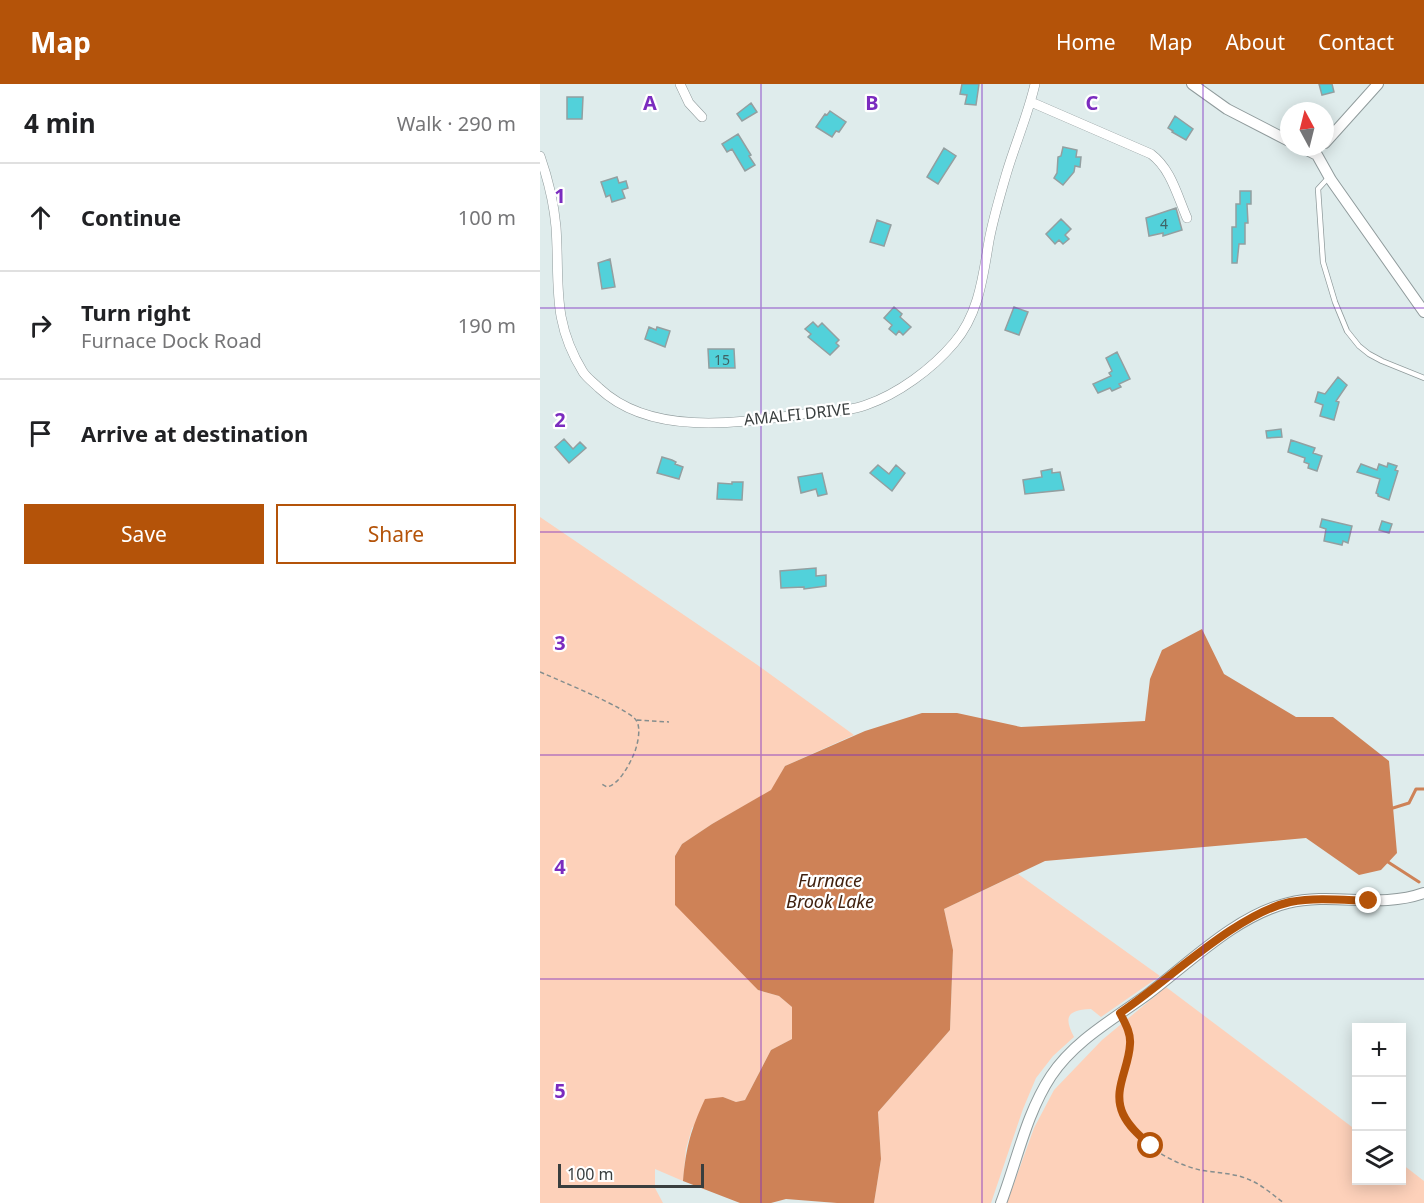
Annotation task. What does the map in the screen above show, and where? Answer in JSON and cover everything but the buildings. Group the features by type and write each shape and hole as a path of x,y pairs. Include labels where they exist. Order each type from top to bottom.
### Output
{"street":[{"path":"680,84 689,103 702,117"},
{"name":"AMALFI DRIVE","path":"540,156 556,225 561,323 566,340 584,374 609,397 640,414 695,423 766,419 864,406 894,393 923,373 954,343 965,327 982,286 989,241 1006,174 1035,84"},
{"path":"1192,84 1227,109 1280,136"},
{"path":"1334,134 1378,84"},
{"path":"1031,102 1151,154 1161,161 1169,174 1187,218"},
{"path":"1323,156 1329,177 1424,312"},
{"path":"1001,1203 1033,1110 1046,1084 1061,1063 1074,1049 1120,1013 1231,931 1273,908 1306,900 1381,901 1405,899 1424,893"}],"lane":[{"path":"1329,177 1318,189 1321,251 1326,275 1342,320 1355,342 1364,350 1382,361 1424,378"}],"path":[{"path":"540,672 620,709 636,720 669,722"},
{"path":"600,783 607,787 616,783 630,763 636,751 638,725 636,720"},
{"path":"1120,1013 1127,1026 1130,1045 1119,1097 1124,1115 1140,1136 1166,1157 1199,1169 1251,1180 1284,1203"}],"shaded area":[{"path":"540,517 756,664 854,735 785,766 772,790 682,844 675,856 758,990 779,996 792,1007 792,1039 771,1050 745,1100 736,1102 723,1097 692,1128 686,1149 683,1181 655,1169 655,1188 663,1203 540,1203"},
{"path":"1018,874 1160,976 1101,1017 1091,1009 1077,1011 1070,1015 1068,1019 1074,1037 1053,1056 1036,1078 991,1203 874,1203 881,1159 878,1112 950,1030 953,950 944,909"},
{"path":"1166,987 1352,1127 1352,1185 1406,1185 1406,1167 1424,1181 1424,1203 1007,1203 1034,1128 1054,1090 1102,1040"}],"water":[{"name":"Furnace Brook Lake","path":"1202,629 1224,674 1296,717 1333,717 1389,761 1397,853 1381,870 1359,875 1306,838 1045,861 944,909 953,950 950,1030 878,1112 881,1159 874,1203 786,1199 771,1203 740,1203 683,1181 690,1139 705,1099 723,1097 736,1102 745,1100 771,1050 792,1039 792,1007 779,996 758,990 675,905 675,856 682,844 771,790 785,766 865,731 922,713 957,713 1021,727 1145,721 1150,679 1162,650"}],"waterway":[{"path":"1393,808 1409,803 1416,789 1424,789"},
{"path":"1388,862 1419,882"}],"route":[{"path":"1151,1146 1130,1124 1120,1105 1120,1087 1130,1045 1127,1026 1120,1013 1219,940 1264,912 1306,900 1369,901"}]}
